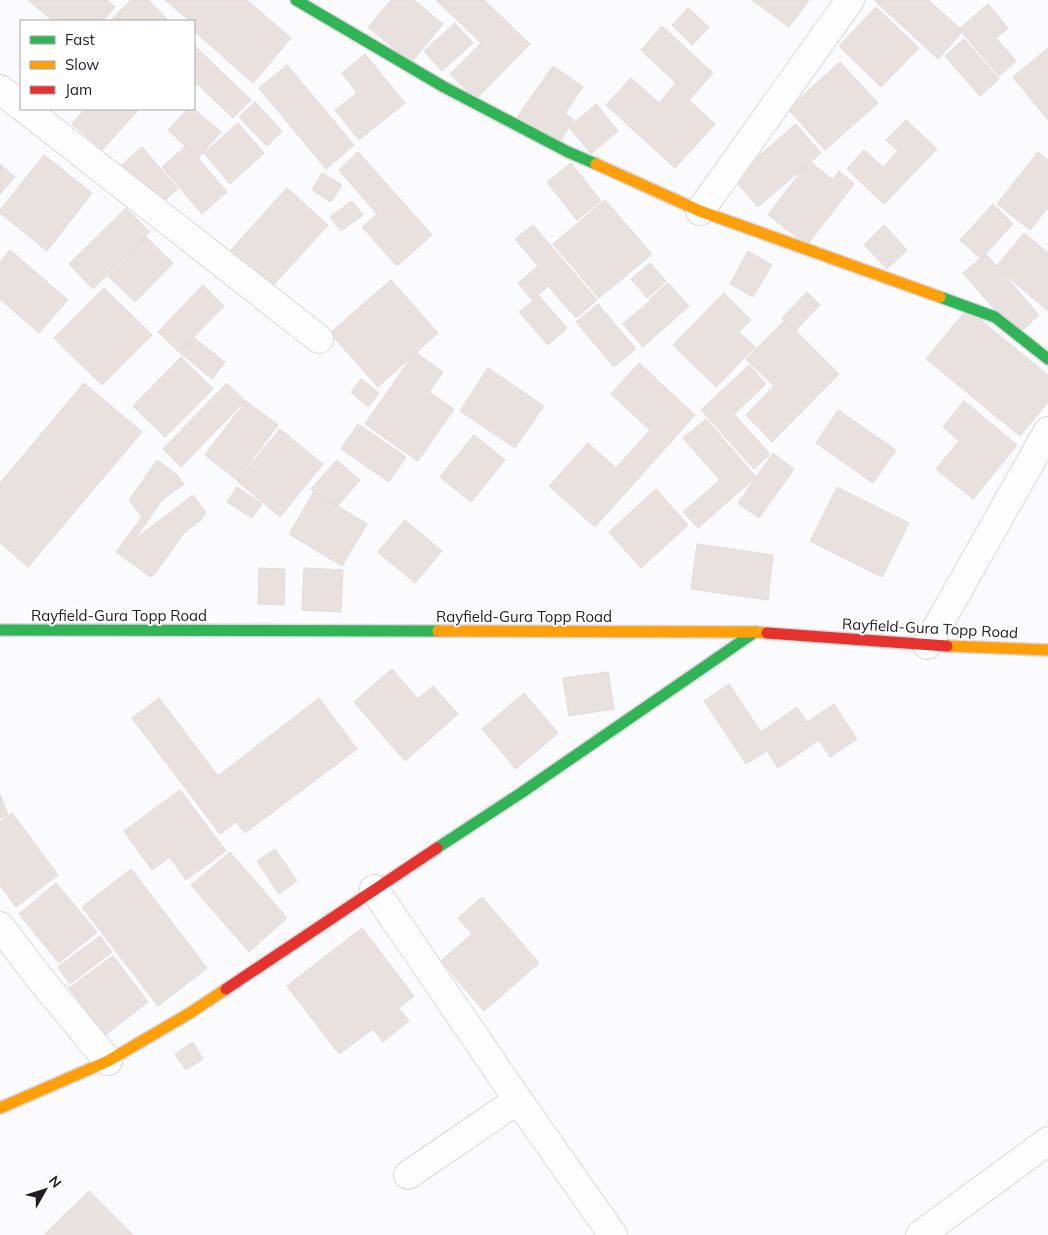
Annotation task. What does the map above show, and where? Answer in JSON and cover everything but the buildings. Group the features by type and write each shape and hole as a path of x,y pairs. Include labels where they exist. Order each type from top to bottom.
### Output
{"street":[{"path":"296,0 444,87 568,152 700,211 995,317 1048,359"},
{"path":"700,211 850,0"},
{"path":"0,89 20,105"},
{"path":"26,110 319,339"},
{"path":"927,645 1048,431"},
{"name":"Rayfield-Gura Topp Road","path":"0,630 754,632 927,645 1048,650"},
{"path":"0,1108 108,1061 190,1013 521,793 754,632"},
{"path":"374,889 613,1235"},
{"path":"0,926 37,975 108,1061"},
{"path":"408,1175 518,1100"},
{"path":"920,1235 1048,1141"}],"traffic: fast":[{"path":"296,0 444,87 568,152 596,164"},
{"path":"940,297 995,317 1048,359"},
{"path":"0,630 438,631"},
{"path":"437,848 521,793 755,632"}],"traffic: slow":[{"path":"596,164 700,211 940,297"},
{"path":"438,631 767,633"},
{"path":"947,646 1048,650"},
{"path":"0,1108 108,1061 190,1013 226,989"}],"traffic: jam":[{"path":"767,633 947,646"},
{"path":"226,989 437,848"}]}
